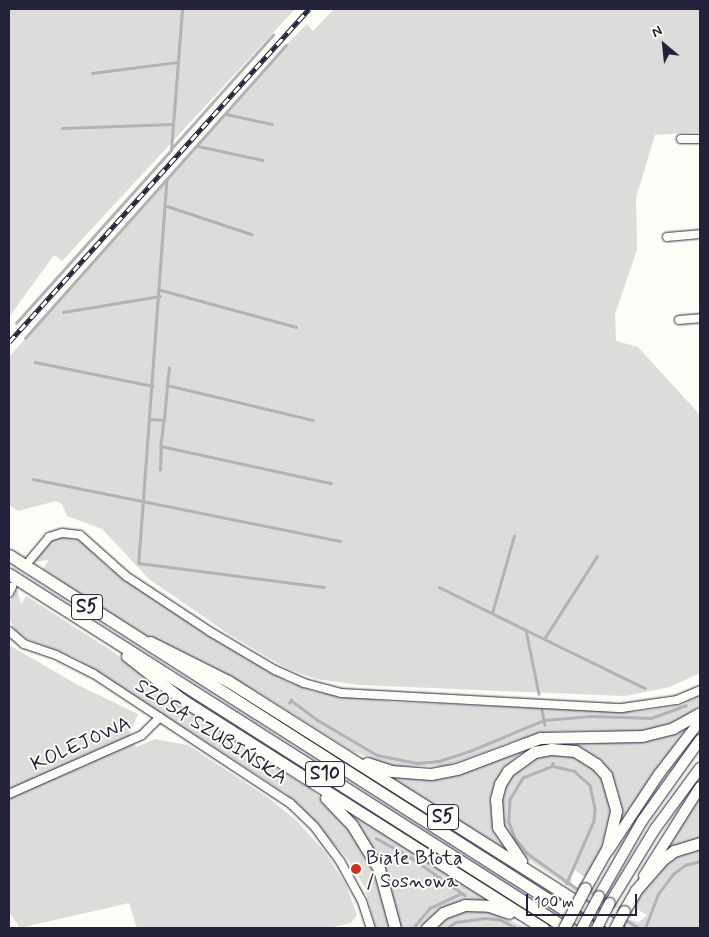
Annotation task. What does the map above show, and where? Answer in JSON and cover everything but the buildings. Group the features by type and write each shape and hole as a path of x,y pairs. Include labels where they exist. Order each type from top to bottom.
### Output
{"highway":[{"name":"S5","path":"9,556 129,635 161,646 228,681 617,928 636,890 674,851 700,843"},
{"name":"S5","path":"9,574 83,621 184,700 304,779 341,812 368,849 385,884 395,928"},
{"name":"S10","path":"83,621 565,928"},
{"name":"S10","path":"129,635 593,928"},
{"path":"345,754 391,771 431,774 457,769 540,738 658,733 700,713"},
{"path":"541,879 514,855 503,839 495,816 496,798 508,771 534,752 550,749 575,751 587,758 606,775 611,785 616,811 614,826 596,869 565,928"},
{"path":"304,779 539,926"},
{"path":"427,928 443,913 465,905 489,906 539,926"}],"main road":[{"path":"596,869 659,774 700,721"},
{"path":"582,928 598,896 642,821 700,740"},
{"path":"597,928 655,829 700,768"},
{"path":"636,890 700,787"}],"street":[{"path":"680,139 700,139"},
{"path":"667,237 700,234"},
{"path":"680,320 700,318"},
{"path":"30,560 49,537 62,533 80,535 126,576 209,631 275,670 304,683 341,693 622,708 677,700 700,690"},
{"name":"SZOSA SZUBIŃSKA","path":"9,632 24,644 80,666 273,790 314,826 350,878 368,928"},
{"name":"KOLEJOWA","path":"9,794 142,736 160,717"}],"shaded area":[{"path":"9,9 295,9 62,261 54,255 9,317"},
{"path":"334,9 700,9 700,132 655,135 636,198 637,250 615,314 616,341 638,347 700,415 700,673 670,687 625,696 360,685 316,679 286,668 230,635 149,579 102,529 67,516 62,504 56,501 18,511 9,505 9,357 286,45 307,24 313,31"},
{"path":"60,537 81,541 109,568 162,605 286,681 315,692 393,702 637,712 681,705 700,696 700,705 679,721 642,731 558,731 519,739 446,766 392,766 352,751 258,692 142,633 43,569 49,560 33,562 49,542"},
{"path":"17,590 21,604 26,596 112,651 203,722 309,788 330,806 361,843 380,882 390,928 376,928 365,888 347,858 285,793 76,658 25,638 15,630 10,621 9,603"},
{"path":"9,645 78,685 138,714 130,734 136,747 155,739 188,745 270,799 296,820 324,851 346,885 357,915 351,923 329,928 137,928 129,903 20,928 9,912"},
{"path":"695,723 618,828 619,795 614,780 600,764 536,747 520,754 507,765 491,803 494,829 508,852 384,773 418,778 537,742 648,739 678,732"},
{"path":"552,753 572,756 591,765 604,781 611,810 601,850 585,877 573,869 570,873 572,884 578,888 576,891 521,855 503,828 500,807 504,787 515,770 532,758"},
{"path":"700,795 700,839 681,843 662,853"},
{"path":"344,809 494,903 481,900 422,928 398,928 380,859"},
{"path":"700,847 700,928 631,928 624,924 627,919 639,922 647,915 633,907 647,882 673,856"},
{"path":"465,909 487,910 527,928 433,928 444,918"}],"waterway":[{"path":"16,323 171,150 182,9"},
{"path":"171,149 273,35"},
{"path":"25,338 286,45"},
{"path":"92,73 178,62"},
{"path":"226,114 272,124"},
{"path":"62,128 173,124"},
{"path":"198,146 263,160"},
{"path":"167,179 139,563 323,587"},
{"path":"167,206 251,234"},
{"path":"161,290 296,327"},
{"path":"63,312 160,296"},
{"path":"35,362 153,386"},
{"path":"167,384 169,368"},
{"path":"151,419 164,420 167,385 313,420"},
{"path":"164,420 161,446 331,483"},
{"path":"160,470 161,446"},
{"path":"33,479 340,541"},
{"path":"492,613 514,536"},
{"path":"544,639 597,556"},
{"path":"439,587 526,630 539,694"},
{"path":"526,630 645,688"},
{"path":"289,703 291,700 316,719 377,755 417,763 439,761 470,751 544,720 591,716 651,718 686,705"},
{"path":"542,710 545,725"},
{"path":"553,763 553,766 574,771 590,785 595,809 594,821 567,883"},
{"path":"553,766 523,778 510,800 509,822 515,838 527,853 580,891"},
{"path":"376,838 409,856 465,895"},
{"path":"645,928 658,894 673,874 685,865 700,861"},
{"path":"413,928 430,908 462,893"},
{"path":"447,928 456,922 483,918 499,919 517,928"},
{"path":"623,918 639,928"}],"railway":[{"path":"9,342 309,9"}],"place":[{"name":"Białe Błota / Sosnowa","path":"356,869"}]}
